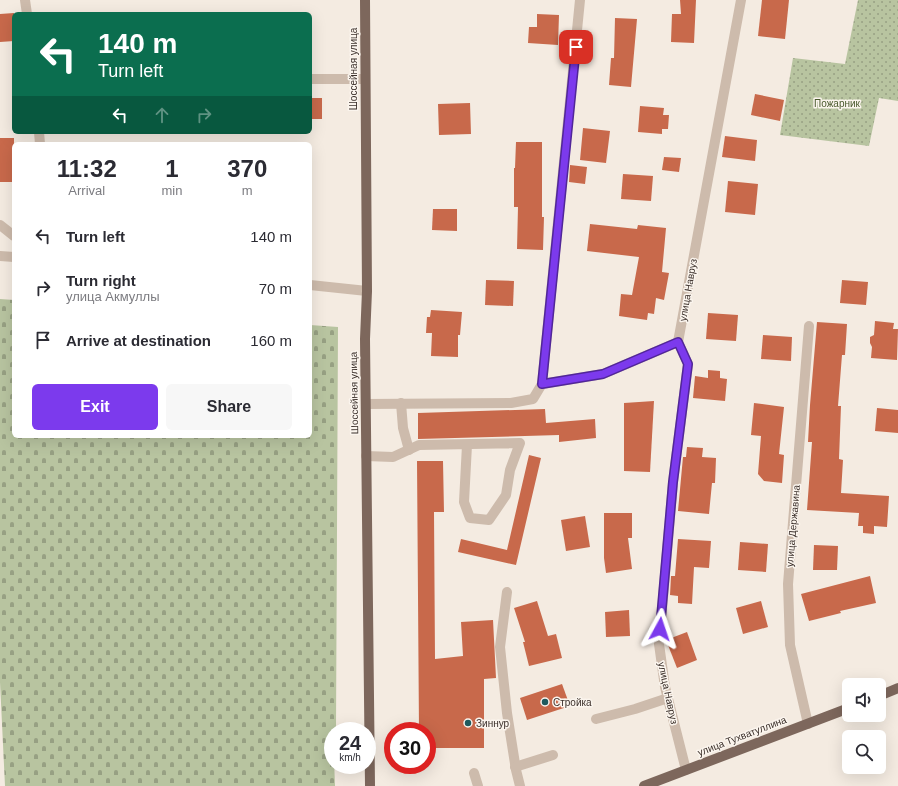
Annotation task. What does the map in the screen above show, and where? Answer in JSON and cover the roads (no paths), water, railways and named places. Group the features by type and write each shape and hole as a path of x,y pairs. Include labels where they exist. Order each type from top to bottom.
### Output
{"main road":[{"name":"Шоссейная улица","path":"365,0 367,291 366,456 370,786"},
{"path":"886,693 898,688"},
{"name":"улица Тухватуллина","path":"644,786 842,711"}],"street":[{"path":"25,0 27,12"},
{"path":"366,404 511,403 533,399 542,384 580,0"},
{"name":"улица Навруз","path":"686,770 668,698 659,644 673,482 688,364 678,342 741,0"},
{"path":"312,79 365,79"},
{"path":"0,225 12,234"},
{"path":"0,256 12,257"},
{"path":"312,285 367,291"},
{"name":"улица Державина","path":"808,724 790,645 788,584 809,326"},
{"path":"542,384 603,374 678,342"},
{"path":"401,404 403,428 408,450"},
{"path":"366,456 393,457 419,445 520,443 510,470 506,495 489,520 470,518 464,502 468,445"},
{"path":"507,592 500,646 515,767 520,786"},
{"path":"596,720 668,698"},
{"path":"515,767 553,755"},
{"path":"474,773 478,786"}],"place":[{"name":"Стройка","path":"545,702"},
{"name":"Зиннур","path":"468,723"}],"park label":[{"name":"Пожарник","path":"837,103"}]}
